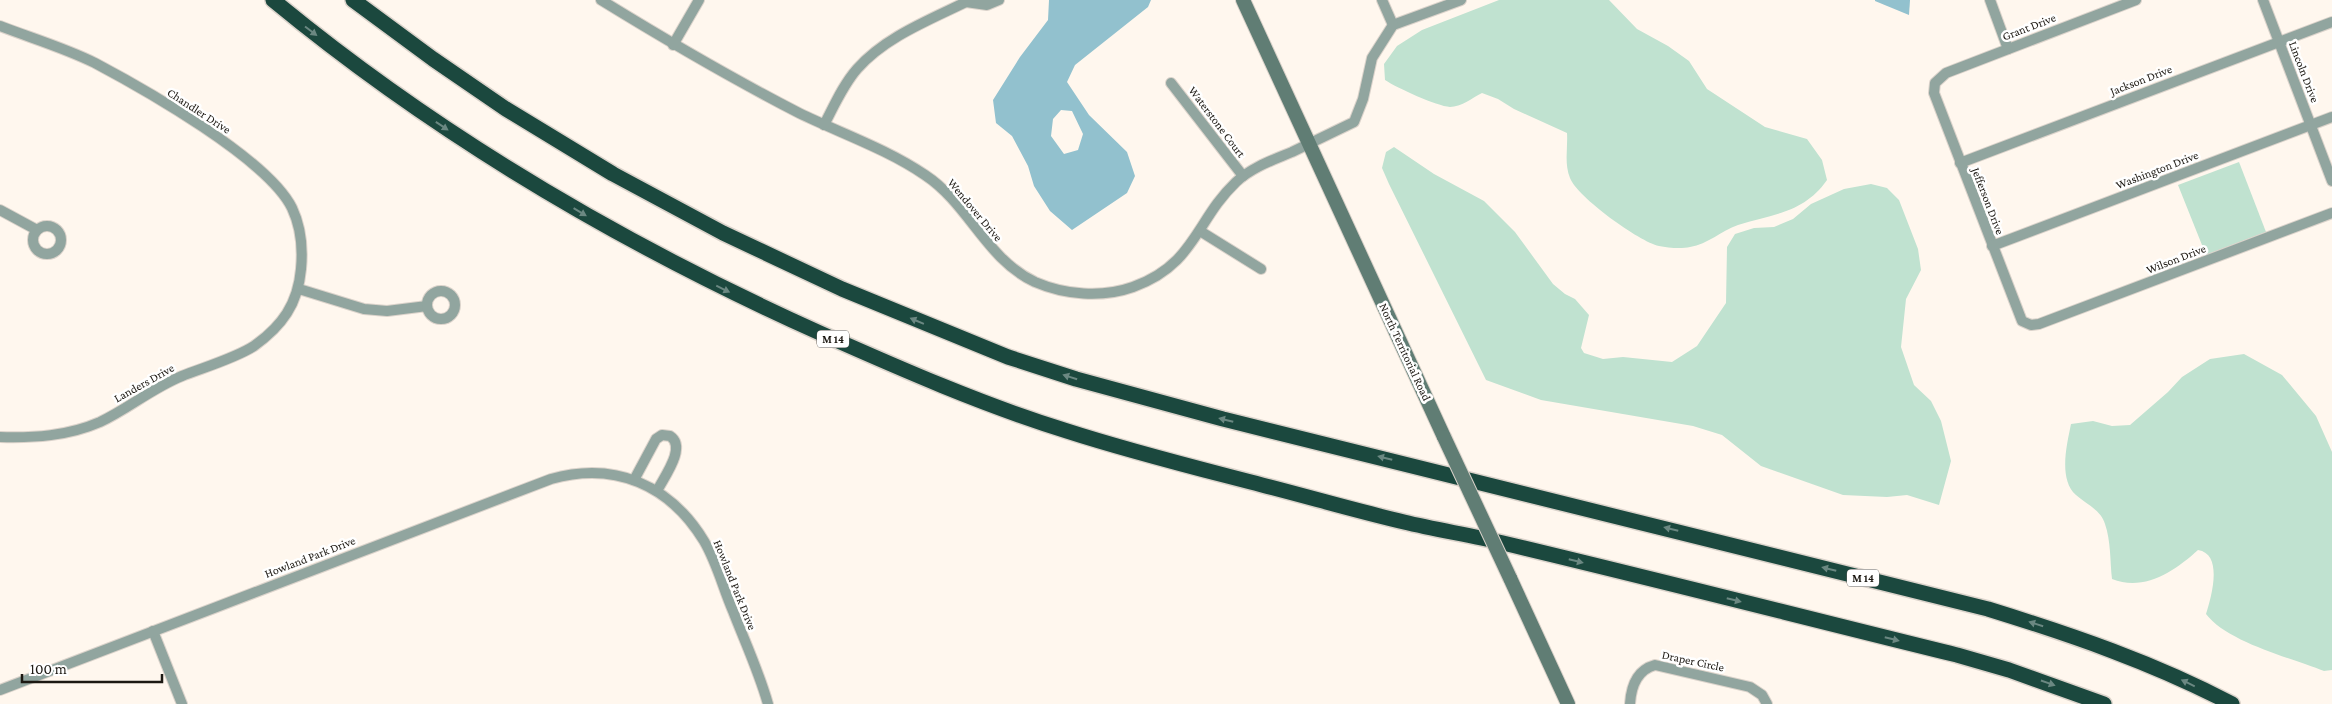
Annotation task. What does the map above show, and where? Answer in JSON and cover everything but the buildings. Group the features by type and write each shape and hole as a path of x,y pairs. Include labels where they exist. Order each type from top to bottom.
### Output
{"highway":[{"name":"M 14","path":"273,0 396,95 456,135 646,250 745,299 881,360 940,384 1063,430 1149,456 1405,522 1498,542 1958,655 2027,676 2104,704"},
{"name":"M 14","path":"353,0 432,59 506,109 613,174 723,233 833,285 1008,357 1130,395 1222,419 1988,609 2103,647 2181,679 2232,704"}],"main road":[{"name":"North Territorial Road","path":"1243,0 1568,704"}],"street":[{"name":"Wendover Drive","path":"601,0 673,45 731,78 928,176 947,194 1004,262 1025,276 1051,287 1097,294 1134,287 1155,277 1172,265 1188,249 1222,198 1243,176 1354,122 1363,99 1372,58 1394,25"},
{"path":"673,45 700,0"},
{"path":"824,125 847,82 868,58 908,31 968,1 987,5 999,0"},
{"path":"1382,0 1394,25 1461,0"},
{"path":"1990,0 2008,49"},
{"name":"Grant Drive","path":"1935,83 1946,73 2136,0"},
{"name":"Lincoln Drive","path":"2263,0 2332,181"},
{"name":"Jackson Drive","path":"1960,163 2332,22"},
{"name":"Chandler Drive","path":"0,26 93,62 174,109 234,149 267,177 291,206 299,229 302,255 299,289"},
{"name":"Waterstone Court","path":"1171,83 1243,176"},
{"name":"Jefferson Drive","path":"1935,83 1934,93 2019,317 2028,324"},
{"name":"Washington Drive","path":"1992,246 2332,117"},
{"path":"0,210 37,230"},
{"name":"Wilson Drive","path":"2028,324 2039,324 2332,213"},
{"path":"1200,231 1261,269"},
{"path":"299,289 364,309 386,311 427,306"},
{"name":"Landers Drive","path":"0,437 38,438 70,432 100,422 169,381 252,347 267,335 285,316 299,289"},
{"path":"634,480 656,438 662,435 670,436 676,443 677,451 657,491"},
{"name":"Howland Park Drive","path":"0,690 551,479 593,472 612,474 634,480 657,491 682,512 705,543 768,704"},
{"path":"153,631 182,704"},
{"name":"Draper Circle","path":"1630,704 1638,676 1647,667 1655,665 1750,687 1762,695 1767,704"}],"green space":[{"path":"1499,0 1609,0 1637,29 1668,46 1689,61 1707,89 1765,127 1807,139 1822,160 1827,180 1818,191 1798,206 1775,215 1738,225 1697,245 1675,248 1650,243 1610,218 1575,186 1570,178 1567,167 1567,133 1482,93 1462,104 1450,107 1417,96 1385,80 1384,64 1397,46 1422,30"},
{"path":"1394,147 1434,174 1484,201 1515,232 1553,284 1565,294 1575,299 1589,315 1581,348 1584,353 1603,359 1623,357 1672,362 1697,346 1726,303 1727,247 1735,234 1754,228 1774,227 1793,219 1811,204 1844,189 1871,184 1887,188 1899,200 1918,249 1921,270 1906,299 1901,347 1914,385 1931,401 1941,421 1951,461 1939,505 1907,495 1887,497 1843,495 1761,466 1722,435 1693,426 1541,400 1486,380 1382,168 1386,152"},
{"path":"2239,162 2266,232 2206,255 2178,185"},
{"path":"2244,354 2282,375 2316,416 2332,452 2332,670 2324,671 2260,648 2229,633 2216,624 2206,614 2214,578 2211,559 2206,553 2198,550 2169,572 2147,581 2136,583 2112,579 2108,537 2103,519 2097,511 2076,495 2070,488 2067,480 2065,461 2071,424 2093,421 2112,426 2130,425 2168,392 2182,377 2210,359"}],"water":[{"path":"1049,0 1151,0 1148,7 1075,65 1067,82 1089,115 1127,152 1135,176 1127,193 1072,230 1050,211 1034,186 1028,166 1012,136 996,123 993,100 1020,57 1048,20","holes":["1061,110 1072,111 1083,134 1078,150 1064,154 1051,136 1053,119"]},
{"path":"1910,0 1909,15 1875,1"}]}
